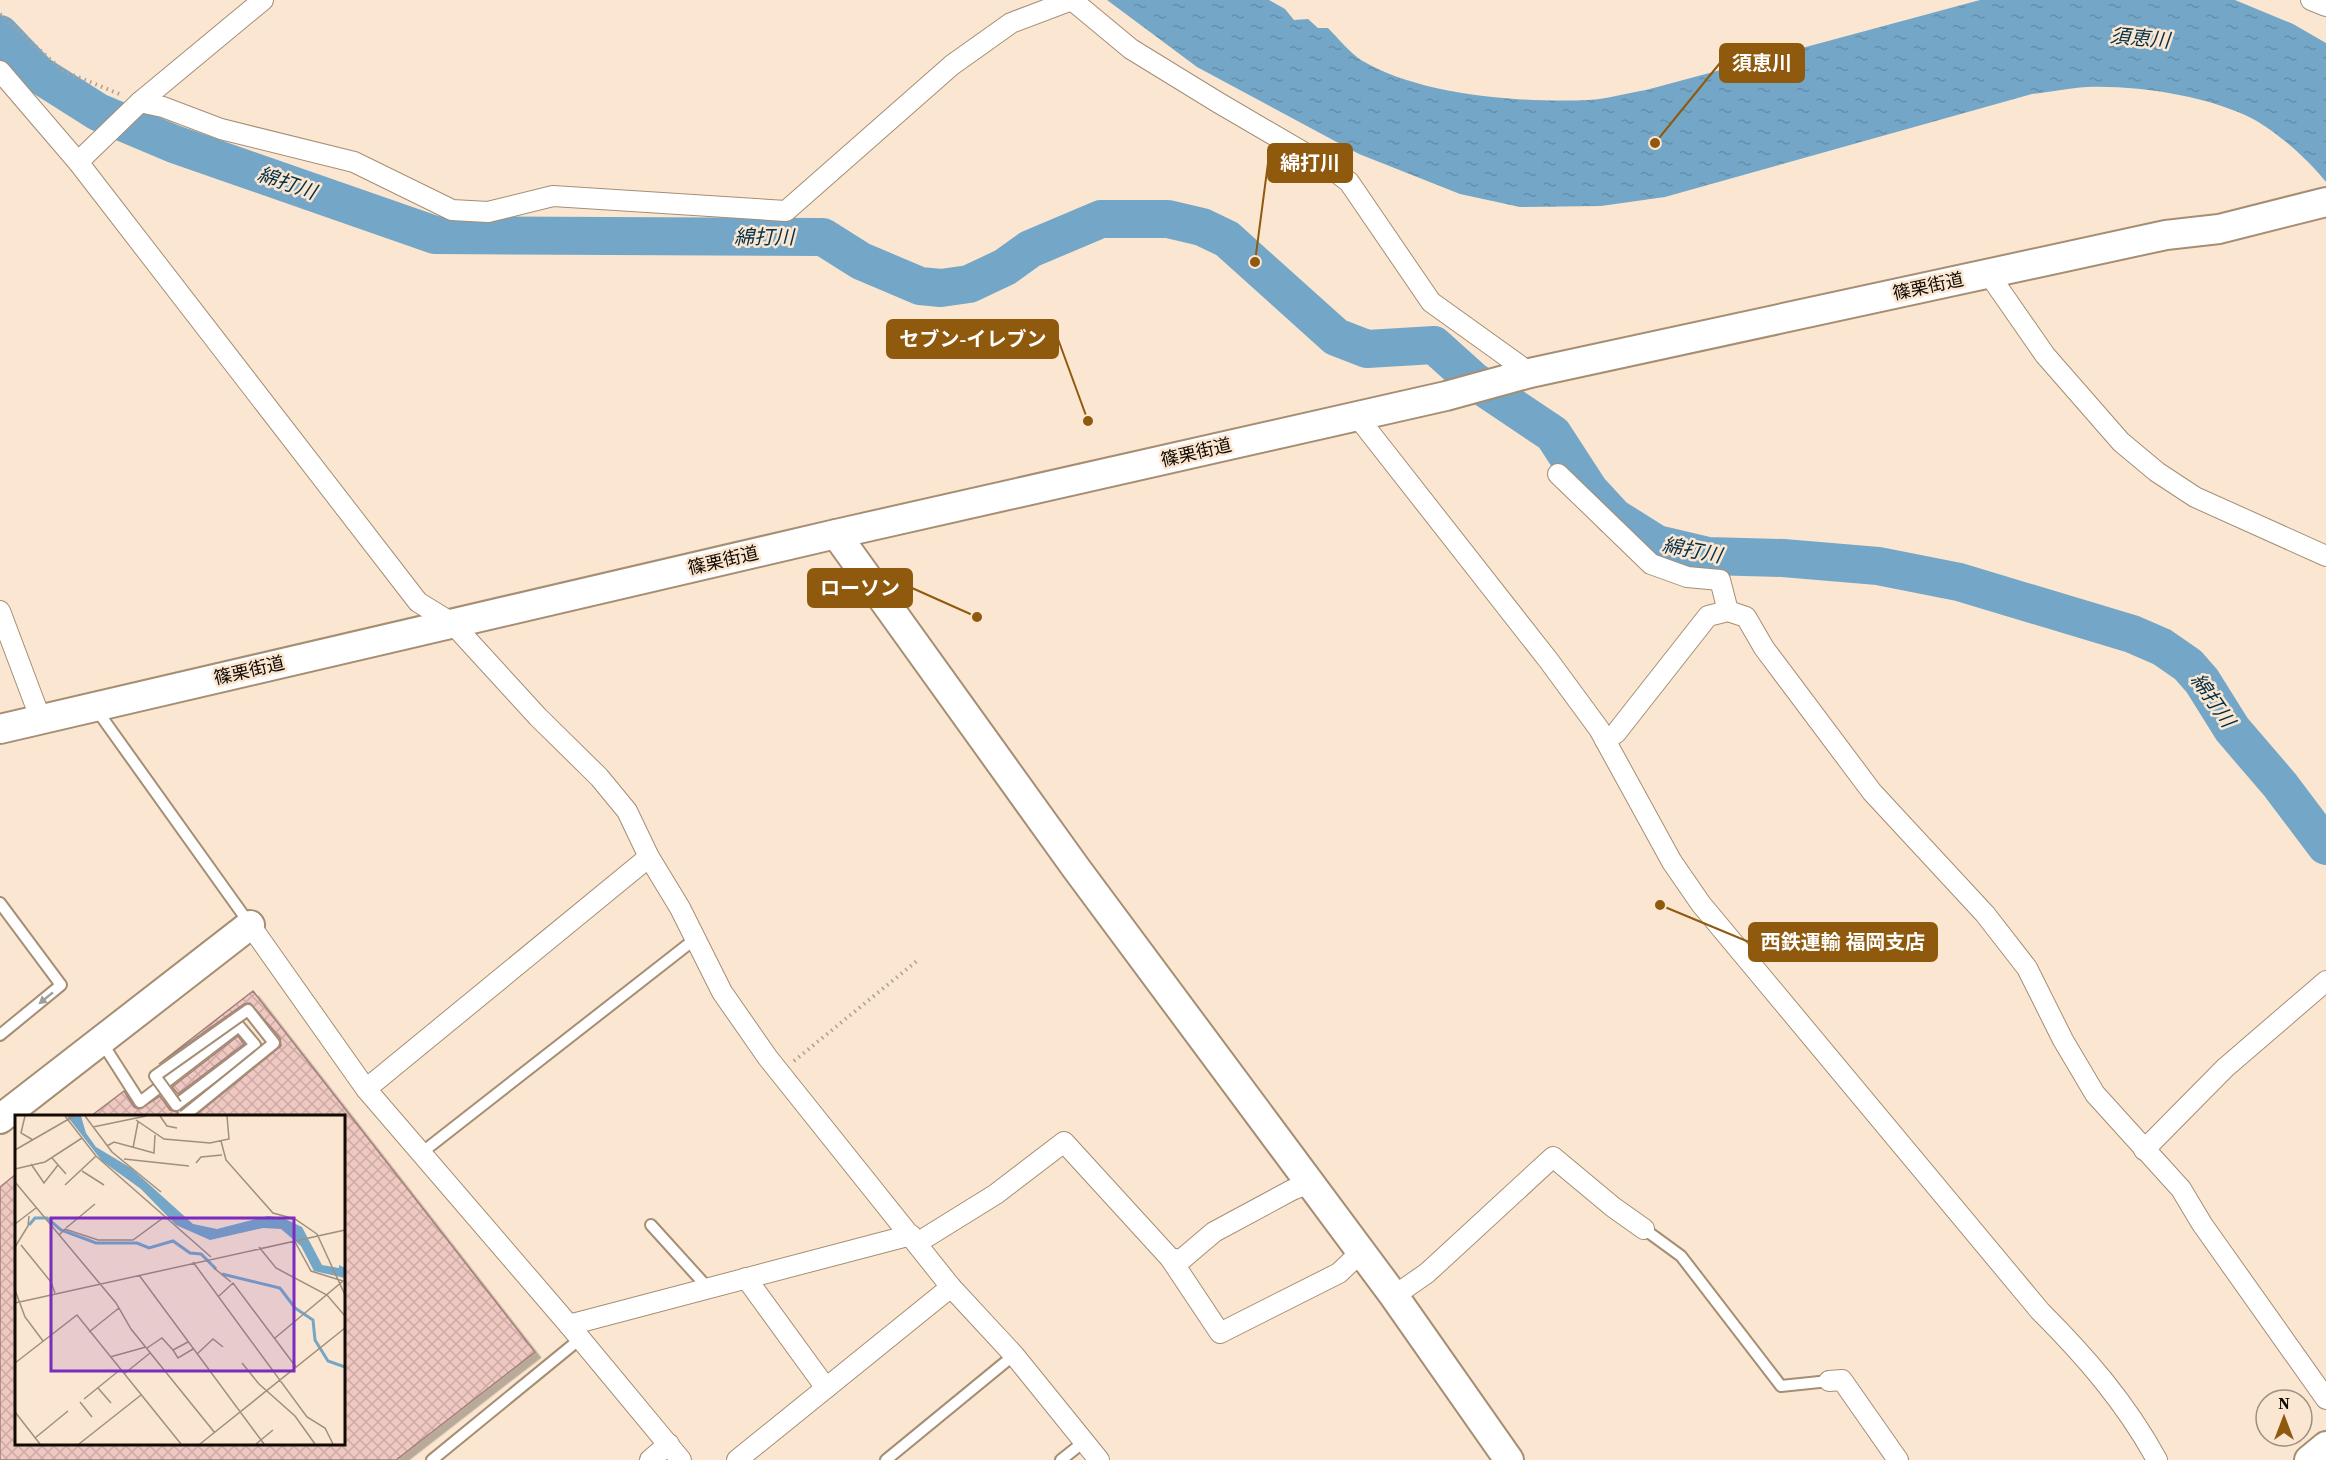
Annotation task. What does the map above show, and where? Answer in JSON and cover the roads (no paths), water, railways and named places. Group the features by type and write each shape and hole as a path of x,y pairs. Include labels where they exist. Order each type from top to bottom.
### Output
{"main road":[{"name":"篠栗街道","path":"0,729 836,534 1446,396 1530,373 2166,235 2219,229 2325,204"},
{"path":"836,534 1070,859 1394,1296 1509,1460"},
{"path":"0,1119 250,925"},
{"path":"2309,1460 2326,1446"}],"street":[{"path":"78,162 134,107 263,0"},
{"path":"134,107 163,107 221,129 354,162 452,210 488,212 553,195 786,211 952,65 1011,23 1072,0 1131,49 1219,104 1332,169 1349,182 1431,302 1530,373"},
{"path":"2311,0 2326,6"},
{"path":"0,71 78,162 418,602 452,623 538,717 598,777 627,811 722,993 779,1072 951,1287 1014,1355 1099,1460"},
{"path":"1988,273 2045,356 2121,442 2157,472 2195,497 2326,556"},
{"path":"1356,415 1549,661 1605,740 1672,862 1701,904 2040,1311 2082,1353 2141,1431 2157,1460"},
{"path":"1558,474 1651,564 1687,577 1720,580 1728,611"},
{"path":"0,611 41,720"},
{"path":"1605,740 1616,734 1708,616 1728,611 1746,617 1764,648 1872,792 1985,914 2027,968 2063,1040 2095,1094 2181,1189 2202,1224 2326,1399"},
{"path":"366,1089 649,857"},
{"path":"250,925 366,1089 675,1452 650,1460"},
{"path":"2144,1150 2225,1068 2326,981"},
{"path":"574,1332 708,1288 914,1239 996,1194 1064,1142 1170,1258 1220,1333 1339,1273 1361,1252"},
{"path":"1394,1296 1427,1272 1553,1157 1613,1207 1644,1229"},
{"path":"1170,1258 1181,1260 1214,1232 1292,1190 1311,1183"},
{"path":"746,1278 826,1388"},
{"path":"736,1460 951,1287"},
{"path":"1829,1381 1842,1380 1898,1460"}],"lane":[{"path":"94,706 250,925"},
{"path":"0,903 62,985 0,1035"},
{"path":"420,1154 695,939"},
{"path":"101,1040 140,1102 162,1085 239,1026 255,1045 176,1105 162,1085 155,1076 248,1010 274,1043 185,1115"},
{"path":"651,1225 708,1288"},
{"path":"1644,1229 1681,1256 1781,1386 1829,1381"},
{"path":"432,1460 574,1332"},
{"path":"886,1460 1014,1355"},
{"path":"1061,1460 1085,1440"}],"water":[{"path":"1107,0 1269,0 1285,9 1294,20 1308,19 1318,28 1328,28 1361,60 1384,72 1440,89 1502,98 1561,101 1595,99 1646,90 1980,0 2235,0 2293,24 2326,43 2326,182 2282,139 2253,119 2235,111 2194,98 2150,90 2087,87 2032,94 1665,197 1601,206 1520,207 1460,194 1359,154 1197,67"}],"waterway":[{"name":"綿打川","path":"0,34 38,74 98,112 174,144 435,235 823,237 861,261 920,286 941,288 969,284 1005,267 1030,249 1101,219 1168,219 1202,227 1227,239 1336,337 1367,349 1434,345 1474,381 1553,434 1590,491 1614,517 1657,544 1708,556 1783,558 1878,566 1959,582 2132,634 2162,647 2188,665 2202,681 2232,729 2280,785 2326,846"}],"place":[{"name":"須恵川","path":"1655,143"},
{"name":"綿打川","path":"1255,262"},
{"name":"セブン-イレブン","path":"1088,421"},
{"name":"ローソン","path":"977,617"},
{"name":"西鉄運輸 福岡支店","path":"1660,905"}]}
